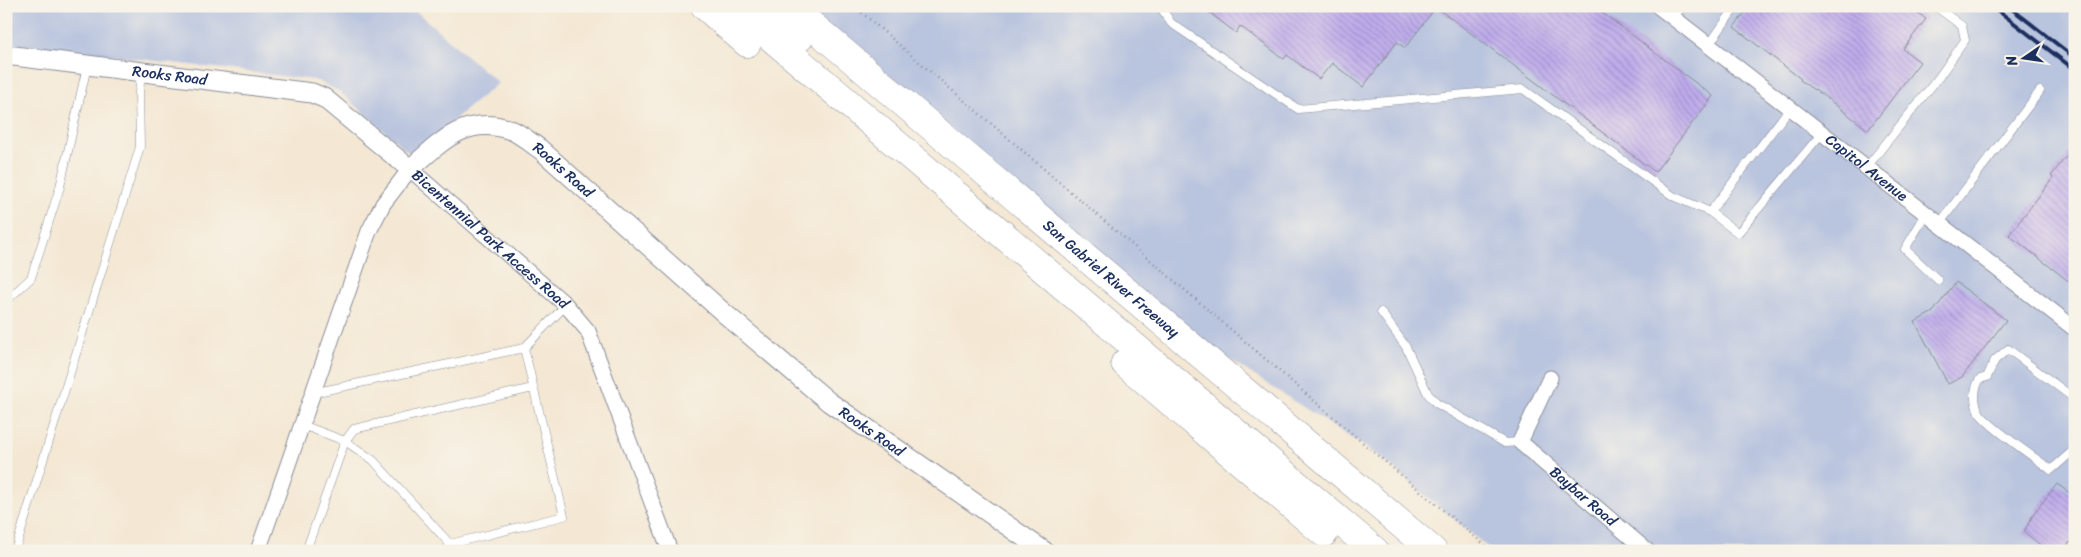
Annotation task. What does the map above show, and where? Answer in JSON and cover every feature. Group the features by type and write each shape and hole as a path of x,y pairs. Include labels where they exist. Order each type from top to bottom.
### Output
{"highway":[{"path":"704,6 1345,551"},
{"path":"734,6 1375,551"},
{"path":"764,6 1406,551"},
{"name":"San Gabriel River Freeway","path":"790,6 1433,551"}],"street":[{"name":"Capitol Avenue","path":"1658,6 1678,12 1709,46 2075,329"},
{"name":"Rooks Road","path":"6,55 312,93 324,98 410,169 446,137 467,127 490,125 512,130 540,149 724,313 828,402 1044,551"},
{"name":"Bicentennial Park Access Road","path":"258,551 370,231 383,204 410,169 566,305 588,331 670,551"},
{"path":"1520,442 1550,378"},
{"name":"Baybar Road","path":"1520,442 1646,551"}],"lane":[{"path":"1160,6 1170,22 1298,109 1523,90 1673,196 1710,212 1738,233 1822,133"},
{"path":"1709,46 1736,6"},
{"path":"1866,168 1939,77 1965,40 1962,26 1935,6"},
{"path":"2069,6 2075,10"},
{"path":"6,301 31,278 60,187 87,65"},
{"path":"15,551 140,147 139,93 141,71"},
{"path":"1939,224 2040,92"},
{"path":"1710,212 1790,108"},
{"path":"1926,214 1905,249 1938,280"},
{"path":"313,393 524,348 566,305"},
{"path":"1381,312 1406,347 1428,394 1436,404 1505,442 1520,442"},
{"path":"302,425 345,441 372,460 448,547 564,516 524,348"},
{"path":"2075,399 2008,350 1995,360 1986,377 1980,379 1975,392 1976,401 1982,416 2051,470 2075,449"},
{"path":"306,551 345,441 354,429 534,388"}],"path":[{"path":"854,6 1283,372 1376,454 1492,551"}],"shaded area":[{"path":"6,6 410,6 498,83 415,152 408,152 339,91 315,80 6,43"},
{"path":"779,6 2075,6 2075,551 1492,551 1376,454 1148,307"}],"building":[{"path":"1201,6 1593,6 1713,96 1655,172 1436,7 1405,48 1397,42 1363,87 1332,63 1319,79 1287,55 1284,59 1240,26 1236,33"},
{"path":"1750,6 1909,6 1926,19 1903,49 1920,62 1868,130 1815,89 1800,80 1734,27"},
{"path":"2075,145 2075,286 2009,235 2053,178 2051,176"},
{"path":"1956,282 2006,320 1962,377 1948,384 1915,322 1933,312"},
{"path":"2057,484 2075,497 2075,546 2070,542 2062,551 2048,551 2024,532 2034,513"}],"railway":[{"path":"1992,6 2075,70"},
{"path":"2008,6 2075,58"}]}
